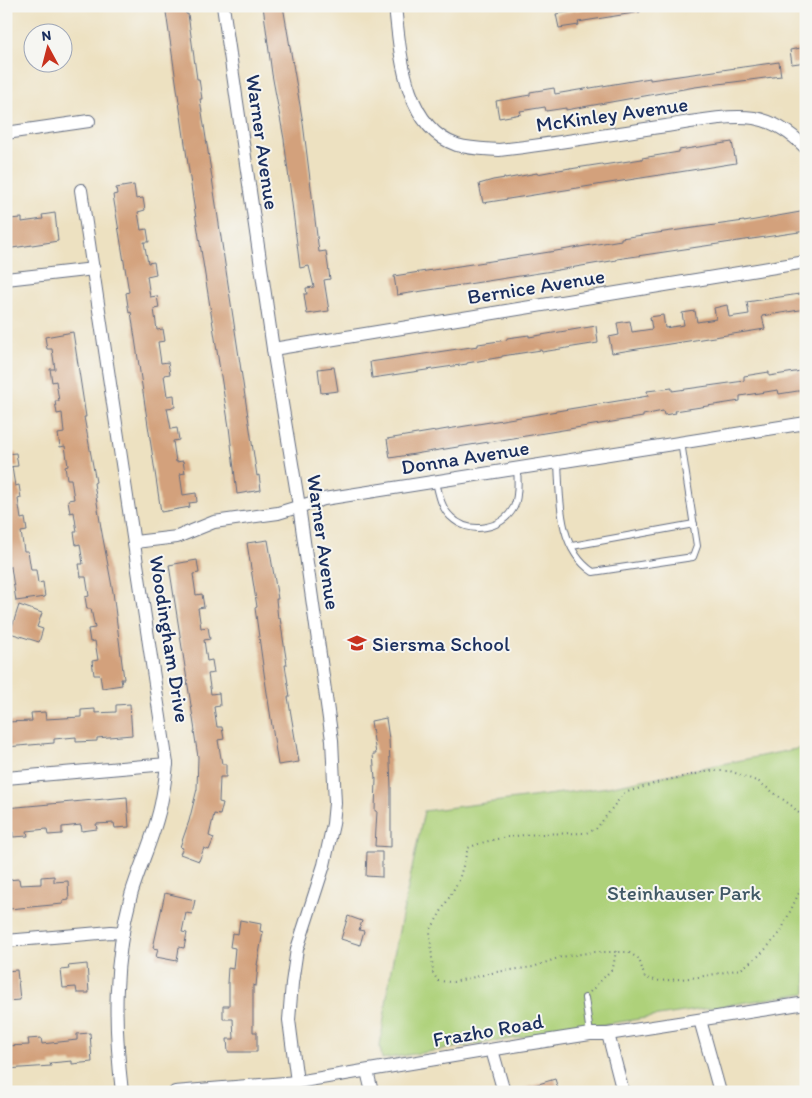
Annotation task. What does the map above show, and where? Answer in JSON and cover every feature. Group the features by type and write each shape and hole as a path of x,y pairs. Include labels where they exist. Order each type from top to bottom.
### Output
{"street":[{"name":"Warner Avenue","path":"223,6 273,349 299,506 332,740 335,803 333,824 324,865 298,949 292,983 290,1020 296,1082"},
{"name":"McKinley Avenue","path":"395,6 401,61 415,104 436,133 455,144 473,149 499,150 680,124 730,118 753,118 769,122 793,135 806,148"},
{"path":"6,133 89,121"},
{"name":"Woodingham Drive","path":"81,190 167,764 158,818 139,869 123,933 116,976 116,1016 122,1092"},
{"name":"Bernice Avenue","path":"273,349 806,262"},
{"path":"6,279 94,268"},
{"name":"Donna Avenue","path":"135,542 177,537 214,522 278,512 324,499 806,423"},
{"path":"6,778 167,764"},
{"path":"6,941 111,932 123,933"},
{"name":"Frazho Road","path":"176,1092 296,1082 367,1072 590,1034 608,1034 806,1003"},
{"path":"700,1020 720,1092"},
{"path":"608,1034 622,1092"},
{"path":"492,1050 504,1092"},
{"path":"367,1072 372,1092"}],"lane":[{"path":"558,462 560,509 565,532 581,564 593,572 693,557 697,546 682,442"},
{"path":"436,482 439,496 449,516 463,525 473,528 485,528 496,525 508,516 514,506 518,490 517,469"},
{"path":"572,546 694,524"},
{"path":"585,998 590,1034"}],"path":[{"path":"806,820 792,806 759,782 730,771 710,771 663,781 624,793 596,830 586,833 521,835 482,842 468,848 459,880 430,931 433,973 438,981 453,982 496,972 533,967 561,956 616,952 628,952 639,959 645,978 660,981 698,977 741,969 761,954 780,933 806,878"},
{"path":"585,998 613,968 616,952"}],"green space":[{"name":"Steinhauser Park","path":"806,747 806,993 382,1059 380,1046 391,969 424,811 608,787"}],"building":[{"path":"263,6 283,6 303,123 319,252 326,251 330,279 324,280 329,311 307,314 304,294 307,294 306,288 314,287 309,266 300,268 284,139 272,74"},
{"path":"590,6 640,6 640,12 578,22 579,25 559,28 556,14 590,8"},
{"path":"185,9 186,14 188,14 197,79 199,79 202,99 200,99 257,476 259,475 261,490 237,494 229,427 166,12"},
{"path":"806,47 806,62 792,64 790,50"},
{"path":"779,62 781,76 695,87 566,110 566,108 546,111 545,107 520,111 521,114 499,118 496,101 530,95 530,92 554,88 555,94 650,78 650,80"},
{"path":"732,142 736,163 483,203 479,184 537,173 642,159 679,152 679,150"},
{"path":"134,185 136,199 143,198 145,210 138,212 141,230 147,229 149,242 144,242 148,263 154,262 156,274 147,276 150,297 157,296 159,308 154,309 157,330 163,329 165,341 158,342 161,363 168,362 170,374 164,375 167,396 174,395 175,407 167,408 171,429 177,428 179,440 173,441 176,462 183,461 185,473 180,474 183,495 196,493 197,502 189,503 190,507 161,512 131,312 129,313 126,293 129,292 113,195 117,194 116,188"},
{"path":"806,211 806,231 617,259 397,295 394,276 556,251 621,240 621,238 744,222"},
{"path":"55,213 58,241 6,249 6,224 10,224 9,219 22,218 22,222 43,219 42,215"},
{"path":"806,293 806,309 762,316 765,329 612,353 609,337 619,335 617,323 630,321 632,332 652,329 650,317 663,315 665,328 684,325 682,313 695,311 697,322 716,319 714,308 727,305 729,317 749,314 747,302"},
{"path":"596,326 598,343 502,356 467,364 372,378 370,362 478,346 478,344 507,340 507,338 529,335 529,337"},
{"path":"73,332 86,417 84,417 96,482 94,483 113,592 124,679 121,679 122,685 102,688 100,675 94,675 92,661 98,660 95,641 90,642 88,629 95,628 91,609 87,609 85,597 89,596 86,577 81,577 79,564 83,564 80,544 76,545 74,532 77,532 74,512 70,513 68,500 74,499 71,479 67,479 65,467 68,466 65,446 60,447 58,434 64,433 62,413 57,414 55,401 59,401 56,381 52,382 50,369 55,369 52,349 47,349 45,337"},
{"path":"334,367 338,391 321,393 318,369"},
{"path":"801,371 804,390 779,394 778,390 740,396 740,401 675,411 676,413 664,415 663,411 643,415 643,417 390,458 387,439 648,396 647,391 672,388 672,391 744,381 744,376 769,372 769,376"},
{"path":"16,453 18,466 6,467 6,454"},
{"path":"12,467 15,486 19,485 21,498 18,499 21,519 25,518 27,531 21,532 24,551 28,551 31,570 36,570 38,583 43,582 45,597 16,601 11,567 6,567 6,468"},
{"path":"268,540 278,599 276,599 278,619 280,618 287,665 285,665 290,697 288,697 299,762 278,765 247,543"},
{"path":"197,560 199,573 193,574 196,595 202,594 204,607 198,608 201,628 208,627 210,639 204,640 207,661 212,660 214,673 208,674 211,694 219,693 220,706 214,707 217,727 222,727 224,739 218,740 222,764 226,764 226,777 220,777 219,802 223,803 220,815 214,814 209,836 214,838 209,850 204,848 199,861 180,854 183,848 180,847 197,789 198,757 169,565"},
{"path":"19,605 42,613 37,627 43,629 39,642 10,633"},
{"path":"130,704 132,735 97,738 97,741 76,742 76,737 54,739 54,743 6,747 6,722 32,721 31,713 45,712 46,719 81,717 81,710 95,709 95,713 116,712 116,705"},
{"path":"386,718 391,787 391,847 375,846 377,811 375,811 376,778 373,754 376,754 371,721"},
{"path":"127,797 129,827 115,828 114,823 96,824 97,829 82,831 81,825 62,827 62,834 48,835 47,829 27,831 28,836 13,837 13,832 6,832 6,808"},
{"path":"367,852 382,852 382,877 366,876"},
{"path":"54,876 54,882 68,881 69,900 63,901 63,904 9,909 7,880 19,879 20,885 41,884 41,877"},
{"path":"165,893 195,900 192,914 186,913 182,932 187,933 184,948 179,947 177,961 156,957 158,949 153,948"},
{"path":"348,916 362,921 359,930 364,931 360,945 341,939"},
{"path":"240,920 261,924 260,931 263,932 257,965 256,986 253,985 253,1032 257,1032 257,1052 228,1052 227,1039 234,1039 233,1019 223,1019 223,1006 229,1006 228,968 233,969 235,948 230,947 232,933 238,934"},
{"path":"87,964 89,993 77,993 76,987 63,988 61,970 69,969 68,966"},
{"path":"17,970 20,1000 6,1001 6,971"},
{"path":"90,1033 92,1062 72,1064 72,1061 50,1063 51,1066 6,1069 6,1046 29,1045 28,1039 41,1038 42,1044 77,1040 77,1034"},
{"path":"555,1079 559,1092 522,1092 522,1089"}],"place":[{"name":"Siersma School","path":"357,643"}]}
